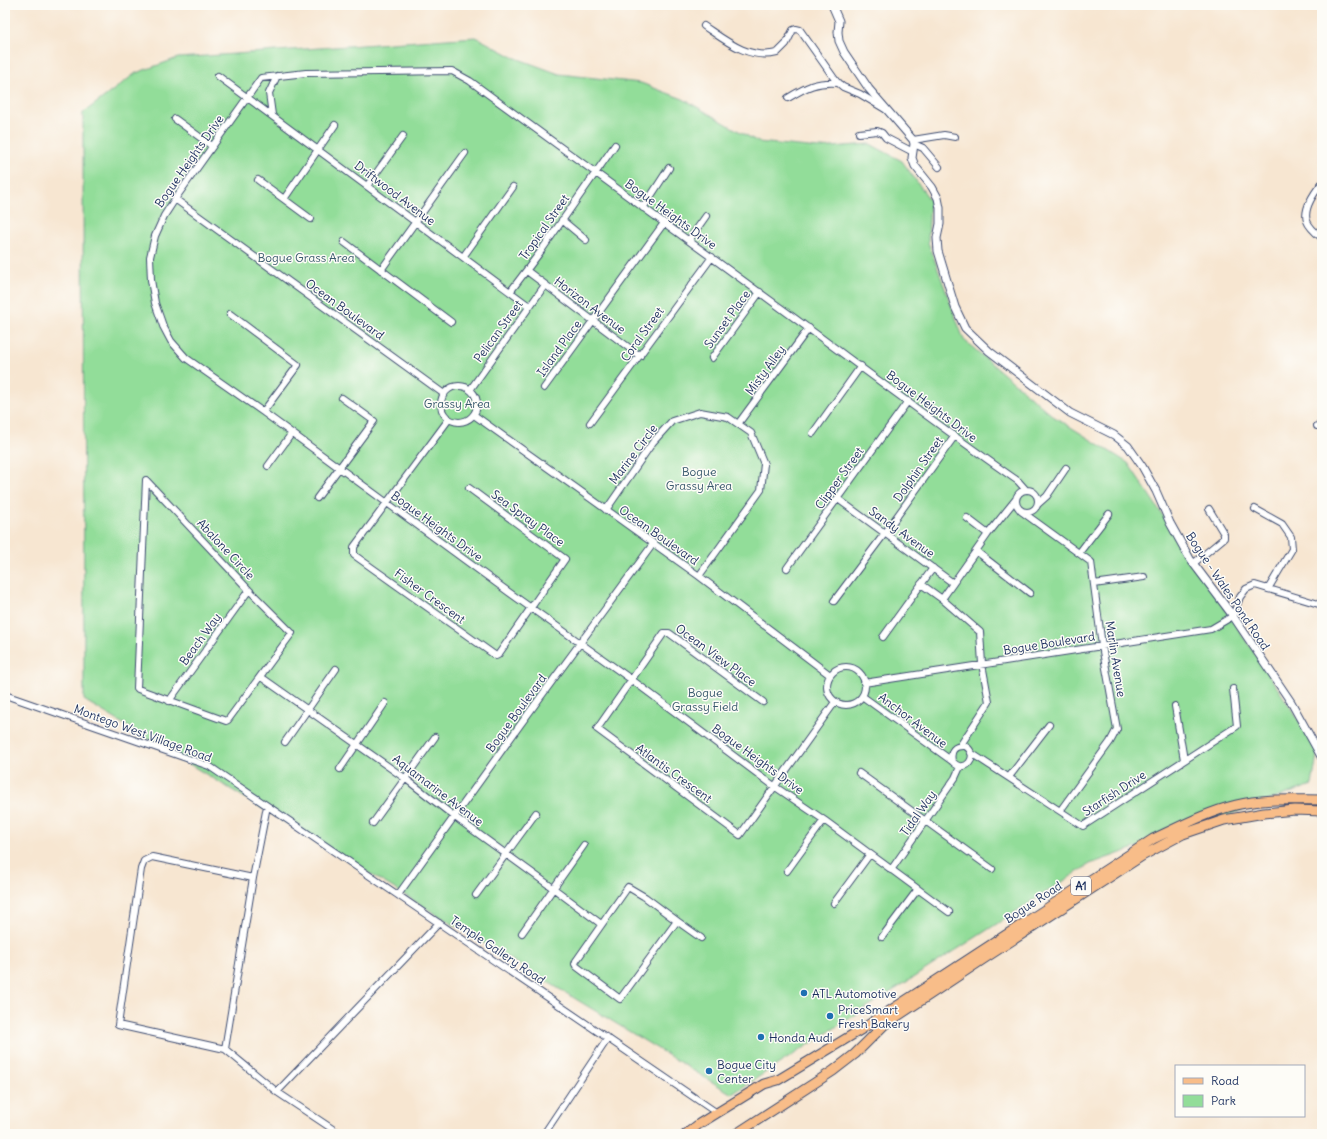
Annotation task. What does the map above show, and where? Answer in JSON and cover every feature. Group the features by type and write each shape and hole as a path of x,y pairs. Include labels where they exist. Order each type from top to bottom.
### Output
{"main road":[{"name":"Bogue Road","path":"686,1134 764,1084 778,1080 862,1029 1153,839 1189,822 1235,805 1270,800 1322,800"},
{"name":"Bogue Road","path":"736,1134 833,1071 855,1054 884,1025 1142,856 1183,834 1224,820 1264,813 1295,810 1322,811"}],"street":[{"path":"832,5 839,21 839,41 844,52 869,89 886,110 914,142 923,148 939,167"},
{"path":"704,26 745,51 761,55 778,53 786,44 792,30 800,30 839,83 886,110"},
{"name":"Bogue Heights Drive","path":"949,912 824,820 774,786 632,680 530,608 292,433 186,358 171,341 163,326 155,303 151,280 150,257 155,236 164,216 175,199 262,78 306,73 452,71 470,81 689,240 908,401 954,437 1018,481 1026,490"},
{"name":"Driftwood Avenue","path":"218,76 529,306"},
{"path":"272,115 269,93 277,76"},
{"path":"788,98 808,86 818,83 839,83"},
{"path":"176,119 212,146"},
{"path":"284,199 335,126"},
{"path":"859,133 877,131 886,138 913,152"},
{"path":"914,142 944,135 955,137"},
{"path":"367,186 403,136"},
{"name":"Bogue - Wales Pond Road","path":"914,142 912,158 915,166 932,187 938,198 940,208 938,251 955,307 965,328 989,351 1070,413 1114,435 1128,446 1142,466 1156,491 1170,523 1194,564 1233,616 1292,702 1322,757"},
{"name":"Tropical Street","path":"510,292 527,271 615,145"},
{"path":"381,270 466,153"},
{"path":"643,208 670,168"},
{"path":"258,180 311,219"},
{"path":"1322,183 1305,212 1307,223 1322,238"},
{"path":"463,257 513,187"},
{"name":"Ocean Boulevard","path":"175,199 444,394"},
{"path":"689,240 706,216"},
{"path":"562,220 586,240"},
{"name":"Island Place","path":"544,388 664,223"},
{"path":"344,242 451,322"},
{"name":"Coral Street","path":"590,423 712,257"},
{"name":"Horizon Avenue","path":"527,271 640,356"},
{"name":"Pelican Street","path":"470,390 545,285"},
{"name":"Sunset Place","path":"712,358 760,292"},
{"path":"230,314 298,365 263,412"},
{"name":"Misty Alley","path":"738,424 809,328"},
{"path":"813,433 860,366"},
{"path":"453,387 465,387 470,390 477,399 474,415 465,422 454,422 449,419 442,410 442,399 444,394 453,387"},
{"path":"317,498 374,420 342,398"},
{"name":"Clipper Street","path":"787,568 908,401"},
{"name":"Marine Circle","path":"606,510 653,442 672,421 700,412 728,417 751,433 764,464 761,490 699,576"},
{"name":"Ocean Boulevard","path":"474,415 699,576 830,676"},
{"path":"386,503 449,419"},
{"path":"268,466 292,433"},
{"name":"Dolphin Street","path":"834,601 886,533 954,437"},
{"path":"1008,507 1027,513 1034,510 1047,496 1066,468"},
{"name":"Abalone Circle","path":"146,480 249,590 292,633 261,676 226,721 138,689 136,685 146,480"},
{"path":"1018,481 1016,497 1020,510"},
{"name":"Sea Spray Place","path":"469,488 565,560 530,608"},
{"path":"942,599 1008,507 1022,491 1032,491 1036,496 1038,504"},
{"path":"1036,496 1047,496"},
{"name":"Sandy Avenue","path":"838,499 953,583"},
{"name":"Fisher Crescent","path":"386,503 354,547 354,555 496,656 530,608"},
{"path":"1194,564 1224,538 1224,534 1209,509"},
{"path":"1255,509 1282,524 1291,537 1292,550 1268,589"},
{"name":"Marlin Avenue","path":"1020,510 1091,562 1102,646 1117,729 1110,742 1060,810"},
{"path":"1034,510 1035,522"},
{"path":"1079,554 1109,514"},
{"path":"967,518 988,534"},
{"name":"Bogue Boulevard","path":"398,895 520,725 653,544"},
{"path":"976,551 1030,593"},
{"path":"883,636 933,568"},
{"path":"1094,584 1144,576"},
{"path":"921,584 942,599 980,632 982,664 989,702 960,746 956,747 952,751 950,756 952,761 955,765 960,767 965,766 972,758 968,748 960,746"},
{"path":"1233,616 1240,597 1246,589 1255,586 1322,605"},
{"name":"Beach Way","path":"169,701 249,590"},
{"name":"Bogue Boulevard","path":"864,683 1211,629 1233,616"},
{"name":"Ocean View Place","path":"632,680 666,632 763,702"},
{"path":"840,668 853,669 862,677 864,683 864,692 862,696 853,704 840,704 835,702 828,692 827,687 830,676 834,671 840,668"},
{"path":"285,742 336,669"},
{"name":"Aquamarine Avenue","path":"261,676 406,779 455,817 554,888 601,924"},
{"name":"Atlantis Crescent","path":"632,680 597,730 739,835 774,786"},
{"name":"Starfish Drive","path":"971,753 1060,810 1082,826 1237,726 1233,688"},
{"name":"Montego West Village Road","path":"5,695 70,719 209,766 267,806"},
{"name":"Anchor Avenue","path":"862,696 952,761"},
{"path":"774,786 835,702"},
{"path":"340,769 358,745 385,703"},
{"path":"1175,706 1184,760"},
{"path":"1009,777 1049,725"},
{"path":"373,823 435,737"},
{"name":"Tidal Way","path":"891,870 955,778 960,767"},
{"path":"859,773 992,869"},
{"path":"225,1049 253,878 267,806"},
{"name":"Temple Gallery Road","path":"267,806 717,1113"},
{"path":"476,895 536,813"},
{"path":"787,871 824,820"},
{"path":"522,933 584,845"},
{"path":"834,903 870,854"},
{"path":"253,878 152,857 144,861 141,869 118,1025 225,1049 277,1092 340,1134"},
{"path":"677,921 620,999 582,971 575,964 601,924 628,887 645,896 701,938"},
{"path":"882,937 918,889"},
{"path":"277,1092 439,923"},
{"path":"544,1134 608,1038"}],"green space":[{"path":"476,37 513,57 559,74 641,83 683,99 758,142 819,148 870,144 902,161 930,200 928,242 964,340 1053,416 1128,463 1318,749 1312,785 1090,864 732,1094 84,700 83,113 136,73 178,58"}],"place":[{"name":"ATL Automotive","path":"804,993"},
{"name":"PriceSmart Fresh Bakery","path":"830,1016"},
{"name":"Honda Audi","path":"761,1037"},
{"name":"Bogue City Center","path":"709,1071"}],"park label":[{"name":"Bogue Grass Area","path":"306,257"},
{"name":"Grassy Area","path":"457,403"},
{"name":"Bogue Grassy Area","path":"699,478"},
{"name":"Bogue Grassy Field","path":"705,699"}]}
